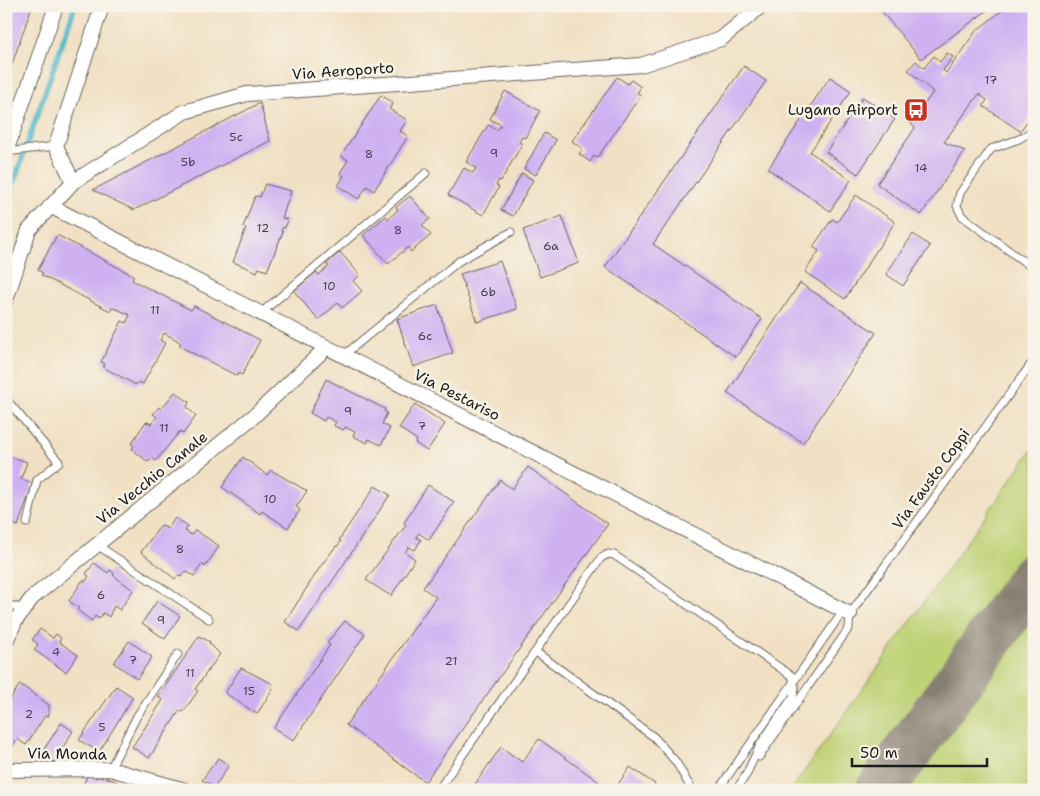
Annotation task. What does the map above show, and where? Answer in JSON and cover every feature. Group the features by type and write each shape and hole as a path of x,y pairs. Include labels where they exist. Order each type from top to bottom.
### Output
{"street":[{"path":"6,152 56,6"},
{"path":"73,182 56,146 102,6"},
{"name":"Via Aeroporto","path":"6,300 30,230 50,206 73,182 184,112 247,94 641,65 721,39 761,6"},
{"name":"Via Pestariso","path":"50,206 847,612"},
{"name":"Via Vecchio Canale","path":"6,640 32,598 254,416 327,347"},
{"name":"Via Monda","path":"6,770 110,770 185,790"}],"lane":[{"path":"1034,130 1019,139 992,149 960,193 957,206 962,216 1034,269"},
{"path":"6,152 56,146"},
{"path":"261,313 426,173"},
{"path":"344,355 459,261 511,232"},
{"name":"Via Fausto Coppi","path":"718,790 794,681 1034,360"},
{"path":"6,399 59,462 36,480 27,523"},
{"path":"96,545 210,619"},
{"path":"438,790 601,558 608,554 622,560 787,672 794,681 793,697 761,743 746,775"},
{"path":"6,604 24,609"},
{"path":"736,790 849,628 847,612"},
{"path":"536,652 654,737 676,762 692,790"},
{"path":"110,770 137,716 178,654"}],"green space":[{"path":"1034,447 1034,790 791,790"}],"building":[{"path":"6,6 32,6 9,73 6,72"},
{"path":"877,6 993,6 921,59"},
{"path":"1008,6 1034,6 1034,112 1020,131 983,106 987,100 979,94 944,142 965,151 921,215 877,184 915,128 911,124 933,92 908,70 916,61 924,68 934,56 940,62 947,53 953,57 943,70 946,73 976,31"},
{"path":"744,66 766,81 653,244 762,319 736,357 605,267"},
{"path":"617,77 628,84 631,80 641,87 637,93 641,95 597,158 594,156 590,162 579,154 583,149 572,141"},
{"path":"830,77 851,91 810,152 851,180 830,211 768,169"},
{"path":"505,91 540,111 525,138 522,137 519,142 522,144 501,181 499,180 496,185 499,187 483,215 448,195 464,168 473,173 476,168 466,162 488,125 497,130 501,125 490,119"},
{"path":"381,95 393,103 389,109 407,120 400,131 408,136 374,191 367,186 359,199 338,186 344,176 340,173 348,160 341,156"},
{"path":"863,97 895,119 858,174 826,152"},
{"path":"260,103 270,141 134,210 93,190"},
{"path":"544,133 556,140 536,175 524,169"},
{"path":"522,173 533,180 513,216 501,210"},
{"path":"265,184 291,191 282,218 288,220 285,228 283,227 281,231 283,232 267,271 259,268 257,272 233,262 246,228 243,227 255,196 260,197"},
{"path":"856,195 895,222 845,299 805,272 819,251 813,247 832,219 837,222"},
{"path":"410,196 430,219 422,225 431,235 411,252 408,247 388,264 363,235 386,216 388,219 398,210 396,207"},
{"path":"562,216 579,263 540,277 523,230"},
{"path":"913,234 930,246 903,286 886,274"},
{"path":"57,235 134,276 132,280 191,310 194,306 260,340 242,375 238,373 237,376 179,346 181,344 177,340 164,333 160,340 165,343 143,384 138,382 136,385 103,367 105,364 101,362 122,321 126,323 130,315 112,308 110,311 41,275 43,273 38,270"},
{"path":"340,252 360,275 353,281 362,291 342,308 338,303 318,320 294,291 316,272 319,275 329,266 326,264"},
{"path":"500,261 517,309 477,322 460,274"},
{"path":"800,283 876,333 803,443 727,393"},
{"path":"437,305 453,353 413,367 397,319"},
{"path":"326,379 385,409 384,411 387,413 382,424 390,428 381,445 369,439 367,443 353,436 355,432 345,427 343,430 334,426 336,422 326,417 324,421 310,413"},
{"path":"175,392 189,402 187,407 196,416 183,434 180,431 156,461 152,458 148,462 132,449 134,446 131,444 145,423 151,424 157,417 153,414 159,407 161,409"},
{"path":"415,404 445,424 427,451 415,443 417,440 399,428"},
{"path":"6,455 27,462 21,479 33,483 18,526 6,522"},
{"path":"243,457 267,475 271,470 307,491 296,507 300,510 288,528 262,511 260,514 222,487"},
{"path":"528,467 608,524 425,782 346,725 436,597 423,588 500,480 512,489"},
{"path":"428,485 454,502 429,540 419,533 416,537 421,540 415,550 409,547 405,552 415,559 391,596 366,580 406,525 404,523"},
{"path":"375,486 390,495 299,631 285,622 320,567 341,541 339,540"},
{"path":"175,518 188,526 185,531 192,535 195,530 219,546 205,567 202,564 194,576 186,571 181,577 178,575 175,579 141,552 161,525 168,529"},
{"path":"94,563 108,573 110,570 114,573 113,575 133,590 120,610 114,606 109,617 103,613 99,619 95,616 92,621 77,610 79,608 69,601 82,581 86,581 89,576 86,574"},
{"path":"157,601 180,616 165,639 142,623"},
{"path":"345,621 365,634 293,741 274,728 330,645 327,643"},
{"path":"40,629 53,638 56,634 61,638 59,642 78,655 66,672 34,650 38,644 32,640"},
{"path":"199,636 210,642 220,654 195,689 198,691 183,712 180,710 149,758 132,747 163,700 158,697"},
{"path":"129,641 152,657 137,679 114,663"},
{"path":"241,668 273,684 271,687 273,689 257,714 225,693"},
{"path":"20,684 49,705 49,716 45,716 26,745 17,739 12,747 6,743 6,718 9,713 6,711 6,706"},
{"path":"116,686 133,697 99,752 79,740"},
{"path":"61,723 73,731 54,762 41,754"},
{"path":"539,739 610,790 471,790 501,747 522,762"},
{"path":"218,758 229,765 215,787 202,780"},
{"path":"630,767 655,784 651,790 614,790"},
{"path":"88,774 97,778 98,776 102,778 103,776 117,782 113,790 81,790"}],"waterway":[{"path":"6,205 75,6"}],"taxiway":[{"path":"880,790 1034,577"}],"place":[{"name":"Lugano Airport","path":"916,110"}]}
